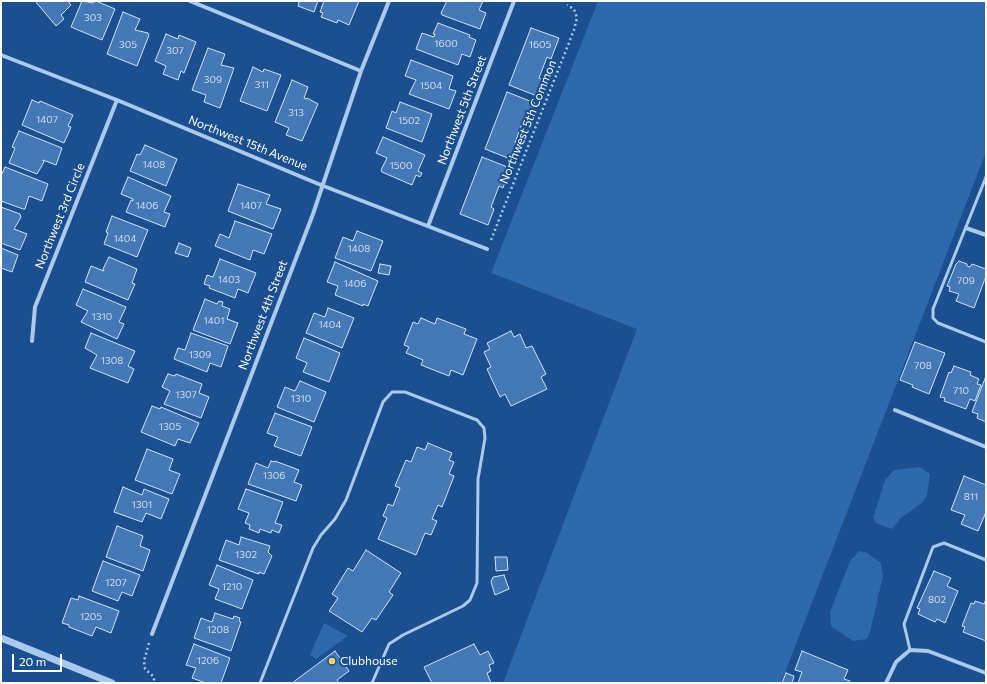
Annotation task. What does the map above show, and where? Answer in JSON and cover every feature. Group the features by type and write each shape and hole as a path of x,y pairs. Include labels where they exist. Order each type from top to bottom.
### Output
{"street":[{"path":"190,1 361,71"},
{"name":"Northwest 4th Street","path":"152,634 313,214 321,185 361,71 389,1"},
{"name":"Northwest 5th Street","path":"428,226 514,1"},
{"name":"Northwest 15th Avenue","path":"1,55 117,100 321,185 487,249"},
{"name":"Northwest 3rd Circle","path":"32,341 35,307 117,100"},
{"path":"966,228 986,235"},
{"path":"895,410 986,447"},
{"path":"1,638 112,683"},
{"path":"886,683 896,662 910,650 928,651 986,673"}],"lane":[{"path":"986,176 933,309 933,318 938,323 986,342"},
{"path":"260,683 312,548 335,519 346,500 383,402 392,392 405,392 477,420 484,428 485,438 478,479 477,583 470,600 463,606 402,635 389,644 372,683"},
{"path":"910,650 904,624 934,548 944,543 986,560"}],"path":[{"name":"Northwest 5th Common","path":"487,249 574,30 577,18 574,9 567,5"},
{"path":"152,634 144,661 145,669 153,676 155,683"}],"shaded area":[{"path":"598,1 986,1 986,152 781,683 503,683 637,329 491,273"},
{"path":"920,467 930,474 927,495 923,502 901,518 892,529 876,523 873,518 885,480 894,470"},
{"path":"859,551 866,552 881,563 883,576 867,639 853,641 831,626 830,612 850,561"},
{"path":"324,623 348,636 316,659 310,655"}],"building":[{"path":"35,1 68,1 71,5 61,15 64,19 56,26"},
{"path":"82,1 93,3 96,1 115,9 102,40 71,27"},
{"path":"296,1 318,1 314,12 298,6 299,2"},
{"path":"324,1 359,1 349,25 338,20 337,23 321,17 323,13 320,12"},
{"path":"447,1 483,1 479,10 486,13 480,29 442,15 441,13"},
{"path":"123,12 140,19 135,30 148,33 149,35 137,66 107,54"},
{"path":"438,23 470,35 469,37 476,40 470,57 462,54 458,65 416,49 422,33 434,37 435,34 433,34"},
{"path":"531,28 559,38 551,59 547,57 539,78 543,80 537,96 509,85"},
{"path":"166,34 178,39 179,35 196,42 184,73 181,71 178,80 163,74 166,66 155,61"},
{"path":"208,48 225,54 221,65 234,68 220,108 204,102 206,95 192,90"},
{"path":"411,60 453,76 449,89 456,91 449,109 409,94 416,80 405,76"},
{"path":"253,67 263,72 264,69 281,75 267,111 240,101"},
{"path":"292,80 308,87 304,98 318,104 302,141 286,135 289,128 275,122"},
{"path":"507,92 535,103 527,123 523,121 515,143 519,144 513,160 485,149"},
{"path":"32,100 39,103 40,101 73,115 68,126 71,127 64,143 22,125"},
{"path":"400,102 432,114 422,142 386,128 392,111 396,113"},
{"path":"19,131 62,148 56,165 43,160 44,162 37,174 9,163 15,148 12,147"},
{"path":"383,137 425,155 418,171 422,173 420,177 416,175 412,185 382,172 381,170 387,158 376,153"},
{"path":"145,145 177,159 166,186 130,171 137,154 140,155"},
{"path":"482,157 510,168 503,188 499,186 491,207 494,209 488,225 460,214"},
{"path":"5,167 48,184 42,201 29,196 25,209 23,209 1,201 1,176"},
{"path":"128,177 171,196 164,212 170,214 165,227 126,212 131,200 133,201 133,199 121,194"},
{"path":"238,184 270,195 266,204 281,209 273,229 228,211"},
{"path":"1,207 20,214 21,217 14,229 27,234 20,250 1,243"},
{"path":"112,216 148,230 137,257 104,244 108,233 106,232"},
{"path":"235,221 272,234 264,254 253,250 250,260 215,246 220,234 229,238"},
{"path":"357,231 383,241 371,271 335,258 343,237 353,241"},
{"path":"179,243 191,248 188,257 175,253"},
{"path":"1,248 18,255 12,272 1,268"},
{"path":"109,257 137,269 132,283 135,284 128,300 85,282 91,266 104,271 103,269"},
{"path":"220,259 256,273 248,293 238,289 235,298 209,288 210,286 204,284 207,275 213,277"},
{"path":"959,261 970,267 972,264 986,269 986,276 974,308 956,301 959,294 949,291 950,287 947,286 956,264"},
{"path":"335,262 378,281 368,306 363,304 363,306 335,295 338,286 327,282"},
{"path":"380,264 391,266 389,275 378,273"},
{"path":"83,289 126,307 119,322 124,324 117,339 81,322 88,311 76,305"},
{"path":"205,299 217,304 219,301 223,302 222,306 230,309 227,319 238,323 230,344 193,330"},
{"path":"328,308 354,318 342,348 306,333 314,313 325,317"},
{"path":"421,318 435,324 437,318 466,329 464,334 477,339 463,375 451,370 449,376 421,365 423,360 406,353 409,347 404,345 413,322 418,324"},
{"path":"511,331 514,337 520,334 526,348 532,346 546,374 541,377 547,389 511,406 505,394 500,397 487,369 491,367 484,352 490,349 487,343"},
{"path":"91,333 135,351 128,366 134,369 128,383 90,368 97,355 85,348"},
{"path":"191,333 228,346 221,367 210,363 207,372 174,359 178,348 185,350"},
{"path":"304,338 340,353 329,382 303,372 307,363 296,358"},
{"path":"915,342 945,353 929,394 900,380"},
{"path":"954,366 971,372 970,375 979,379 977,384 981,385 975,401 970,399 966,409 944,401 945,398 940,397 949,372 951,373"},
{"path":"168,374 175,376 176,374 202,384 199,393 209,397 201,418 164,404 170,391 162,387"},
{"path":"986,376 986,422 977,418 978,414 972,412"},
{"path":"300,381 326,392 314,422 277,407 285,387 295,391"},
{"path":"152,406 160,409 161,407 199,423 190,443 178,439 175,446 141,432"},
{"path":"275,413 312,427 301,456 274,446 278,437 267,433"},
{"path":"428,443 452,453 449,460 454,462 449,474 454,476 442,507 438,505 432,519 437,521 431,535 425,533 416,555 378,539 387,518 383,516 388,504 393,506 400,488 395,486 406,460 411,462 417,447 425,450"},
{"path":"147,449 173,459 169,470 180,474 172,494 135,480"},
{"path":"271,461 275,461 299,470 294,482 302,485 296,501 248,484 256,463 268,468"},
{"path":"964,476 986,485 986,512 978,531 961,524 965,515 951,510"},
{"path":"123,487 142,495 144,489 169,499 161,519 146,513 142,522 114,512"},
{"path":"246,489 283,502 275,523 282,525 279,533 272,530 271,533 260,529 259,533 249,529 250,525 245,523 249,513 238,509"},
{"path":"117,526 143,536 140,546 150,550 143,571 106,557"},
{"path":"241,537 270,546 268,552 272,556 264,574 259,572 259,574 219,560 226,540 239,545"},
{"path":"366,550 401,573 389,592 393,595 376,620 372,618 362,632 329,611 338,598 332,594 348,568 353,571"},
{"path":"495,557 507,557 508,570 496,571"},
{"path":"103,561 140,575 132,596 122,592 118,601 92,591"},
{"path":"217,565 253,580 242,609 215,599 219,589 209,585"},
{"path":"934,571 951,578 947,586 958,591 945,623 937,619 935,622 918,614 920,609 917,608"},
{"path":"504,575 509,589 495,595 491,582 493,577"},
{"path":"79,596 119,611 111,633 96,627 92,636 62,623 71,598 78,600"},
{"path":"986,599 986,641 963,632 965,627 962,626 971,603 974,604 975,601 984,604"},
{"path":"215,613 233,619 234,616 240,618 239,621 241,622 231,651 194,638 201,618 212,622"},
{"path":"194,644 230,658 221,683 206,683 192,678 196,668 186,665"},
{"path":"474,644 480,655 488,651 494,663 489,665 491,671 487,673 491,683 432,683 424,667"},
{"name":"Clubhouse","path":"335,651 349,671 337,680 339,683 292,683"},
{"path":"802,651 848,670 844,679 850,681 849,683 798,683 802,672 795,670"},
{"path":"786,673 794,676 792,683 782,683"}],"place":[{"name":"Clubhouse","path":"332,661"}]}
